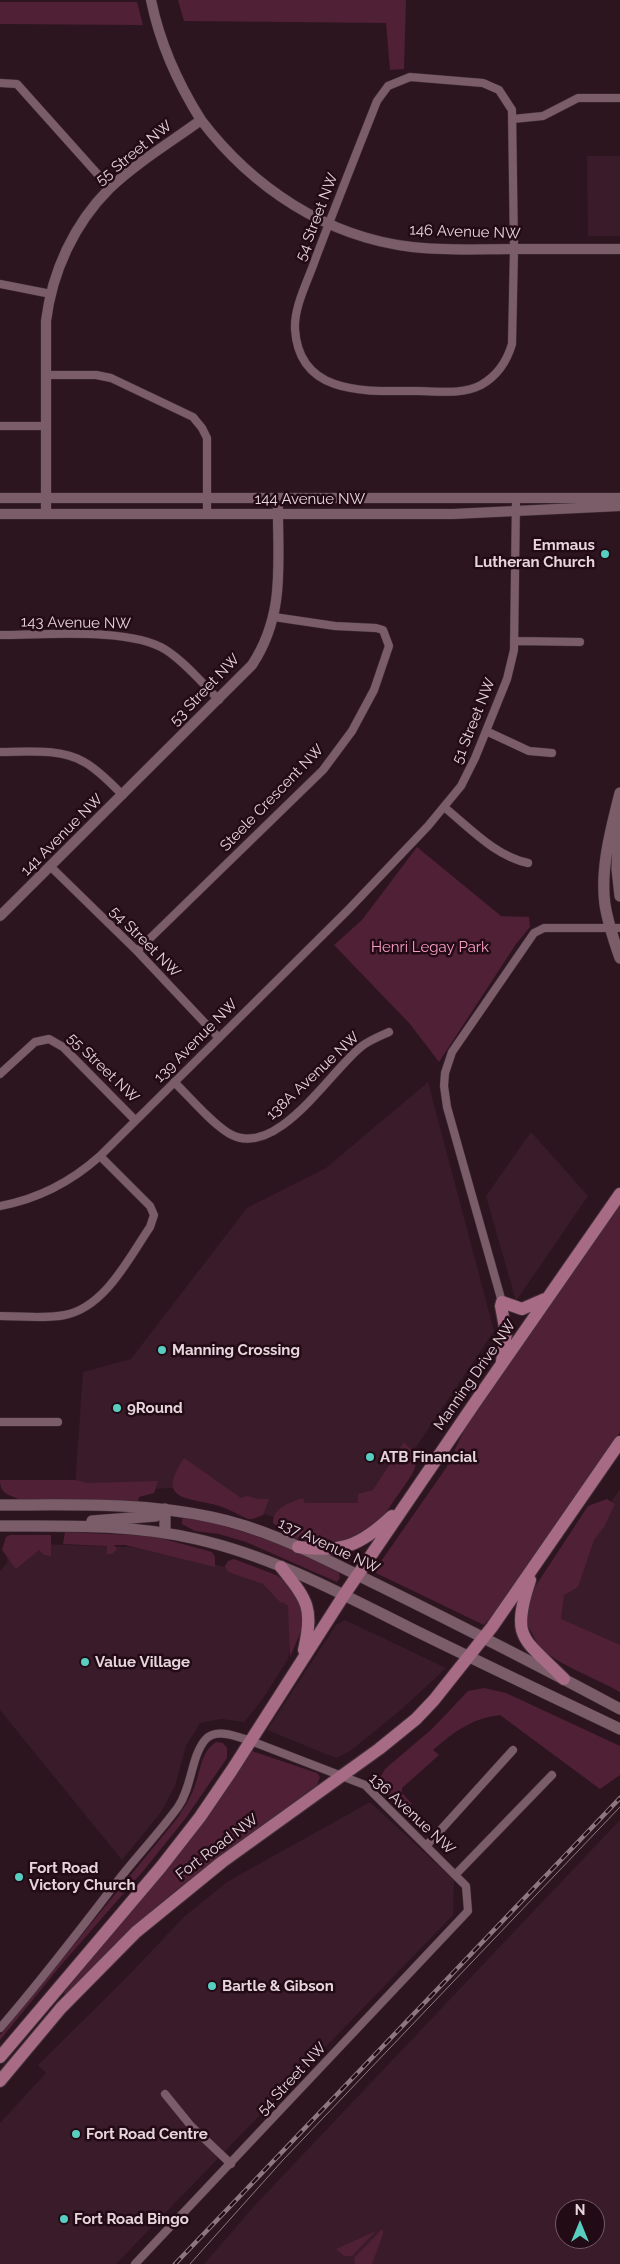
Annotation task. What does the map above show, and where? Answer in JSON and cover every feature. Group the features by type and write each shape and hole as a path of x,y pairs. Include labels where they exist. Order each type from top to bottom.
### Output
{"main road":[{"path":"619,798 620,816 617,869 620,896"},
{"path":"619,798 607,856 604,883 605,903 617,929 620,958"},
{"name":"Manning Drive NW","path":"358,1576 620,1194"},
{"path":"502,1364 506,1332 501,1306 502,1302 522,1310 548,1297"},
{"path":"469,1657 534,1568 620,1442"},
{"path":"298,1547 322,1550 334,1549 364,1540 408,1501"},
{"name":"137 Avenue NW","path":"0,1505 132,1506 165,1509 228,1521 298,1547 484,1637 620,1709"},
{"path":"40,1526 156,1516 165,1509"},
{"path":"165,1509 165,1533"},
{"path":"0,1526 122,1528 165,1533 226,1546 281,1567 344,1595 620,1729"},
{"path":"281,1567 307,1603 309,1629 301,1660"},
{"path":"534,1568 522,1605 521,1628 532,1649 564,1679"},
{"name":"Fort Road NW","path":"0,2057 161,1867 200,1817 251,1741 301,1660 358,1576"},
{"name":"Fort Road NW","path":"0,2080 61,2008 111,1956 182,1892 343,1776 416,1719 469,1657"},
{"path":"49,1997 61,2008"}],"street":[{"path":"151,0 167,56 180,85 200,120"},
{"name":"54 Street NW","path":"514,119 512,110 499,90 476,81 410,77 394,82 384,90 377,101 329,224 296,317 296,338 304,358 316,373 329,382 361,391 464,390 480,386 499,370 507,358 513,337 514,249"},
{"path":"0,83 17,84 110,188"},
{"path":"514,249 514,119 543,116 578,98 620,98"},
{"name":"55 Street NW","path":"46,514 46,321 50,294 61,264 74,237 93,208 110,188 200,120"},
{"name":"146 Avenue NW","path":"200,120 223,147 258,180 287,202 329,224 373,239 412,247 442,249 620,250"},
{"path":"0,284 50,294"},
{"path":"46,375 96,375 116,379 193,417 202,428 206,438 207,514"},
{"path":"0,426 46,426"},
{"name":"144 Avenue NW","path":"0,498 620,498"},
{"name":"53 Street NW","path":"123,795 252,665 265,642 274,617 278,590 278,499"},
{"name":"51 Street NW","path":"349,909 444,808 468,774 486,731 507,679 516,641 516,499"},
{"name":"144 Avenue NW","path":"0,514 453,514 620,506"},
{"name":"Steele Crescent NW","path":"137,952 324,770 352,731 374,690 389,646 383,630 335,626 274,617"},
{"name":"143 Avenue NW","path":"0,635 122,636 148,641 172,655 219,700"},
{"path":"516,641 580,642"},
{"path":"486,731 529,751 552,753"},
{"path":"0,752 48,752 78,759 96,770 123,795"},
{"name":"141 Avenue NW","path":"0,916 123,795"},
{"path":"444,808 506,857 528,862"},
{"name":"54 Street NW","path":"51,867 137,952 219,1038"},
{"name":"139 Avenue NW","path":"0,1206 27,1200 55,1188 100,1156 349,909"},
{"path":"502,1302 446,1106 444,1086 446,1066 457,1044 529,938 539,930 617,929"},
{"name":"138A Avenue NW","path":"174,1082 230,1134 256,1138 269,1135 285,1124 361,1047 389,1032"},
{"name":"55 Street NW","path":"0,1074 35,1042 49,1039 63,1047 135,1120"},
{"path":"0,1316 59,1316 74,1313 90,1305 101,1296 150,1227 154,1215 147,1203 100,1156"},
{"path":"0,1422 58,1422"},
{"path":"0,2028 53,1966 117,1882 177,1808 182,1800 200,1749 206,1740 214,1734 224,1734 251,1741"},
{"name":"136 Avenue NW","path":"251,1741 365,1785 466,1886 468,1912"},
{"path":"427,1845 513,1750"},
{"path":"456,1874 552,1776"},
{"name":"54 Street NW","path":"135,2264 468,1912"},
{"path":"165,2094 191,2126 231,2164"}],"shaded area":[{"path":"587,156 620,156 620,236 588,236"},
{"path":"428,1082 494,1331 371,1514 279,1519 186,1487 155,1489 75,1487 83,1372 131,1359 247,1208 326,1168"},
{"path":"531,1132 588,1196 516,1301 486,1196"},
{"path":"620,1489 620,1676 563,1647 543,1600"},
{"path":"9,1543 131,1547 236,1569 280,1591 288,1606 293,1631 288,1659 262,1700 244,1722 221,1719 200,1723 186,1746 175,1786 161,1812 122,1860 0,1710 0,1571 7,1563"},
{"path":"345,1620 446,1668 402,1709 350,1751 336,1758 267,1730 336,1625"},
{"path":"370,1802 454,1880 453,1915 116,2264 0,2264 0,2123 46,2073 38,2065 126,1978 185,1916 227,1882"},
{"path":"620,1820 620,2264 204,2264 256,2204"}],"green space":[{"path":"178,0 406,0 404,69 390,70 386,23 184,21"},
{"path":"0,2 137,2 143,25 0,24"},
{"name":"Henri Legay Park","path":"417,847 501,916 529,917 530,927 516,944 439,1062 410,1024 334,945 362,920"},
{"path":"620,1202 620,1432 501,1605 484,1625 376,1573 375,1570 446,1468 470,1418"},
{"path":"404,1442 416,1455 414,1470 380,1520 358,1537 333,1543 307,1541 281,1533 282,1530 273,1523 279,1509 303,1498 305,1503 358,1503 358,1494 373,1490"},
{"path":"184,1458 241,1498 247,1496 269,1499 263,1515 248,1519 220,1506 193,1500 178,1494 174,1489 173,1482 176,1471"},
{"path":"0,1480 76,1480 87,1483 158,1481 154,1493 139,1497 138,1501 18,1499 3,1491"},
{"path":"607,1499 615,1504 604,1527 594,1540 578,1587 564,1595 561,1619 620,1645 620,1692 567,1666 548,1654 541,1648 524,1622 529,1596 588,1506"},
{"path":"188,1516 284,1546 339,1573 340,1578 337,1582 246,1542 219,1534 195,1531 182,1524 182,1519"},
{"path":"65,1532 153,1536 212,1552 215,1557 215,1567 125,1545 114,1545 117,1549 112,1554 107,1554 107,1546 63,1544"},
{"path":"10,1535 51,1535 51,1556 44,1555 39,1550 16,1569 2,1550 6,1537"},
{"path":"234,1559 276,1575 289,1584 302,1601 302,1629 290,1657 288,1606 283,1602 281,1603 263,1584 228,1572 225,1566 228,1561"},
{"path":"484,1688 506,1693 620,1746 620,1775 600,1789 500,1715 481,1719 464,1727 448,1737 433,1750 439,1755 402,1788 402,1793 412,1804 402,1811 379,1787 377,1779 380,1778 385,1769 432,1729 468,1691"},
{"path":"216,1742 223,1743 227,1748 227,1758 185,1819 0,2040 0,2035 179,1816 193,1792 207,1751"},
{"path":"252,1751 317,1773 320,1777 317,1785 219,1857 149,1913 112,1947 66,1995 64,1993"},
{"path":"383,2230 383,2234 372,2264 355,2264 354,2258"},
{"path":"376,2231 352,2256 344,2256 336,2249"}],"tram line":[{"path":"190,2264 283,2160 620,1807"}],"railway":[{"path":"175,2264 620,1798"}],"place":[{"name":"Emmaus Lutheran Church","path":"605,554"},
{"name":"Manning Crossing","path":"162,1350"},
{"name":"9Round","path":"117,1408"},
{"name":"ATB Financial","path":"370,1457"},
{"name":"Value Village","path":"85,1662"},
{"name":"Fort Road Victory Church","path":"19,1877"},
{"name":"Bartle & Gibson","path":"212,1986"},
{"name":"Fort Road Centre","path":"76,2134"},
{"name":"Fort Road Bingo","path":"64,2219"}]}
